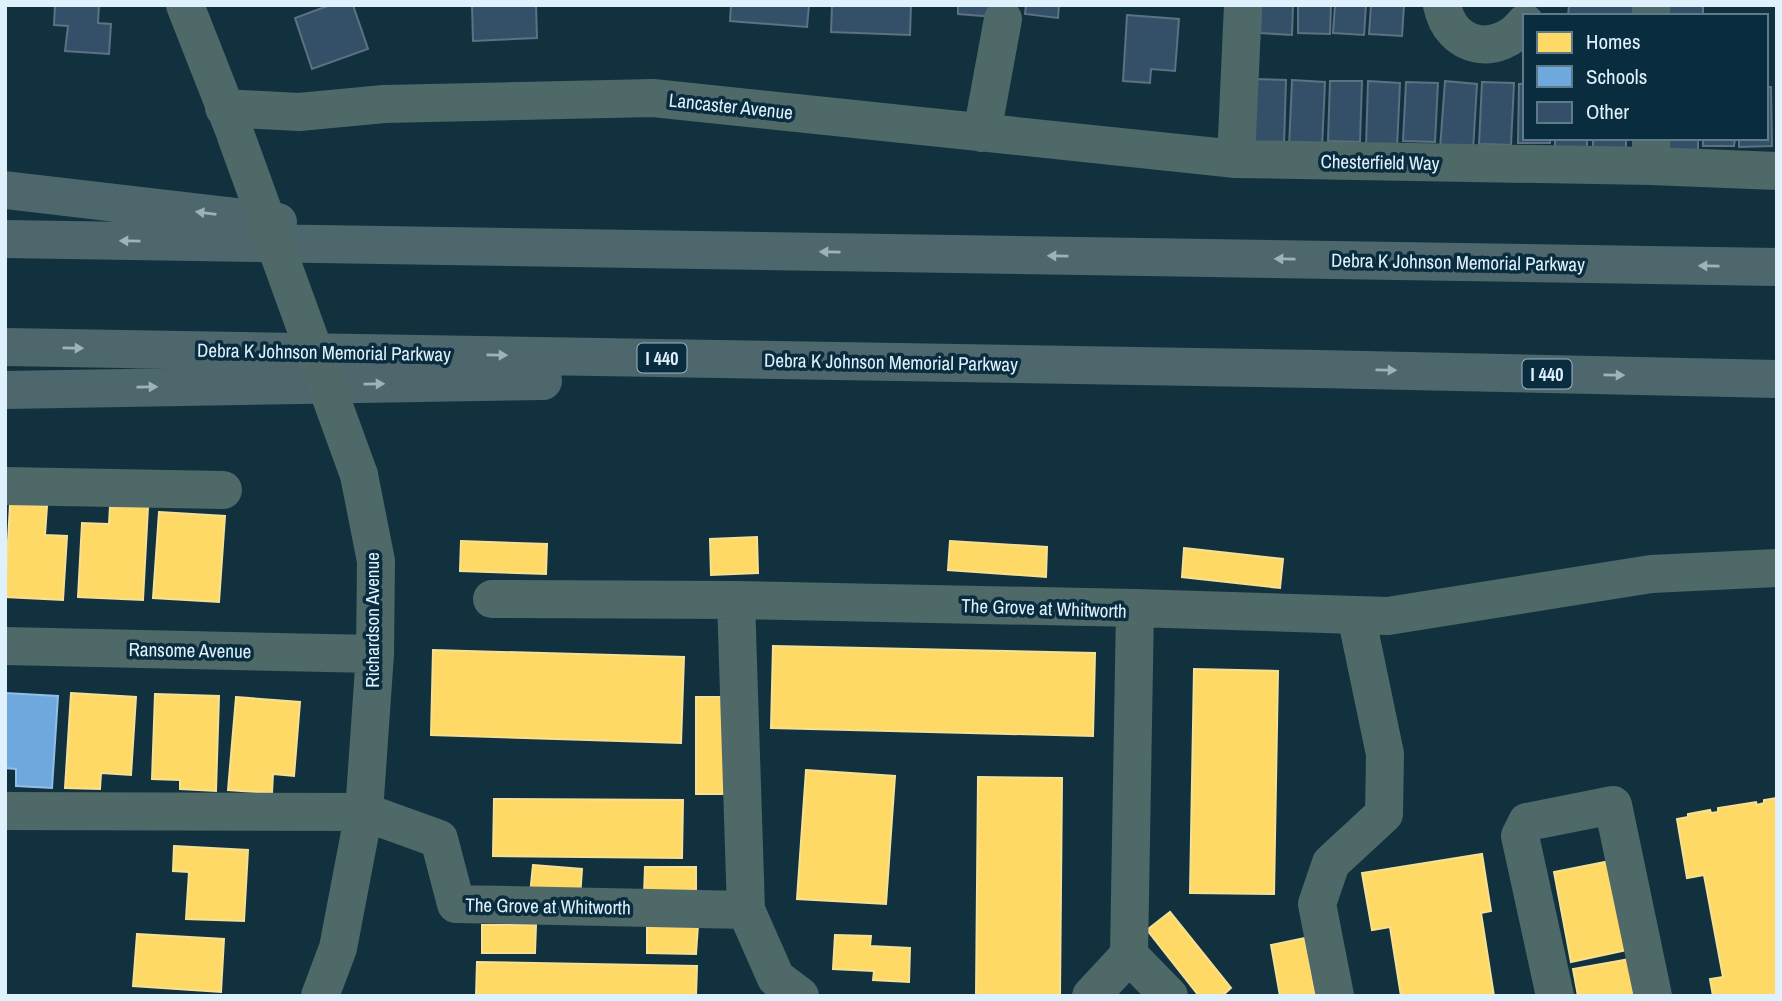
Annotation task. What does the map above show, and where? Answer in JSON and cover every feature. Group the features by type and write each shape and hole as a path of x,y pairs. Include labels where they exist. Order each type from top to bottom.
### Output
{"highway":[{"path":"5,190 492,247"},
{"name":"Debra K Johnson Memorial Parkway","path":"5,239 1777,267"},
{"name":"Debra K Johnson Memorial Parkway","path":"5,347 1777,379"},
{"path":"5,390 1318,369"}],"street":[{"name":"Richardson Avenue","path":"185,5 359,475 376,561 376,654 364,812 338,948 320,996"},
{"path":"1236,159 1243,5"},
{"path":"1442,5 1451,28 1475,43 1488,45 1502,42 1516,34 1523,25"},
{"path":"982,133 1003,19"},
{"name":"Lancaster Avenue","path":"230,122 299,111 384,104 653,98 1236,159"},
{"name":"Chesterfield Way","path":"1236,159 1651,152 1777,171"},
{"path":"5,485 222,490"},
{"path":"1135,608 1388,616 1651,574 1777,568"},
{"name":"The Grove at Whitworth","path":"492,599 736,600 1135,608 1129,955"},
{"path":"736,600 746,910 776,978 800,996"},
{"path":"1335,996 1317,904 1331,863 1384,814 1385,754 1356,615"},
{"name":"Ransome Avenue","path":"5,646 376,654"},
{"path":"1555,996 1520,836 1527,822 1613,805 1653,996"},
{"path":"5,811 364,812"},
{"name":"The Grove at Whitworth","path":"364,812 439,839 456,904 746,910"},
{"path":"1091,996 1129,955 1169,996"}],"building: Homes":[{"path":"10,504 47,506 45,535 67,536 63,600 5,597"},
{"path":"110,506 148,507 143,600 78,597 82,523 109,524"},
{"path":"159,512 225,516 219,602 153,598"},
{"path":"757,537 758,573 711,575 710,539"},
{"path":"461,541 547,544 546,574 460,571"},
{"path":"950,541 1047,547 1046,577 948,570"},
{"path":"1184,548 1283,559 1280,588 1182,577"},
{"path":"773,646 1095,653 1093,736 771,728"},
{"path":"433,650 684,657 681,743 431,735"},
{"path":"1194,669 1278,671 1274,894 1190,893"},
{"path":"71,693 136,697 131,775 101,773 100,789 65,788"},
{"path":"155,694 219,696 216,791 180,789 180,780 152,779"},
{"path":"236,697 300,702 294,776 273,774 272,793 228,790"},
{"path":"696,697 724,697 724,794 696,794"},
{"path":"806,770 895,776 886,904 797,899"},
{"path":"978,777 1062,778 1060,996 976,996"},
{"path":"1777,798 1777,996 1713,996 1710,979 1723,977 1704,875 1687,878 1677,819 1710,810 1711,813 1718,812 1718,808 1756,802 1757,805 1764,803 1764,800"},
{"path":"494,799 683,800 682,858 493,856"},
{"path":"174,846 248,850 244,921 186,919 189,872 173,871"},
{"path":"1482,854 1491,911 1481,913 1494,996 1401,996 1390,927 1372,930 1362,873"},
{"path":"1610,861 1627,950 1571,962 1554,872"},
{"path":"533,865 582,869 580,898 530,894"},
{"path":"645,867 696,867 696,896 644,896"},
{"path":"1170,912 1231,988 1222,996 1199,996 1147,930"},
{"path":"647,924 698,925 696,954 647,953"},
{"path":"482,925 536,925 535,953 482,953"},
{"path":"137,934 224,939 221,992 133,986"},
{"path":"835,935 871,936 870,946 910,948 909,982 873,980 874,971 833,969"},
{"path":"1305,938 1316,996 1280,996 1271,945"},
{"path":"1630,959 1636,996 1578,996 1573,969"},
{"path":"477,962 697,966 696,996 476,996"}],"building: Schools":[{"path":"5,693 58,696 52,788 16,786 16,769 5,768"}],"building: Other":[{"path":"55,5 99,5 98,23 111,24 109,54 65,51 68,26 54,25"},
{"path":"330,5 353,5 368,49 312,69 295,18"},
{"path":"472,5 536,5 537,38 473,41"},
{"path":"731,5 809,5 807,27 730,21"},
{"path":"832,5 911,5 910,35 831,32"},
{"path":"958,5 996,5 995,17 958,14"},
{"path":"1026,5 1059,5 1058,18 1025,14"},
{"path":"1261,5 1293,5 1292,35 1260,33"},
{"path":"1298,5 1331,5 1330,34 1298,33"},
{"path":"1335,5 1366,5 1364,35 1333,33"},
{"path":"1371,5 1404,5 1402,36 1369,34"},
{"path":"1569,5 1635,5 1634,14 1568,14"},
{"path":"1666,5 1703,5 1703,14 1666,14"},
{"path":"1127,15 1179,19 1175,71 1151,69 1150,83 1123,81"},
{"path":"1253,79 1286,80 1284,145 1252,144"},
{"path":"1292,80 1325,82 1322,148 1289,147"},
{"path":"1330,81 1362,81 1360,142 1328,141"},
{"path":"1368,81 1400,83 1397,148 1366,147"},
{"path":"1445,81 1477,84 1473,151 1440,149"},
{"path":"1406,82 1438,83 1435,142 1403,141"},
{"path":"1482,82 1514,83 1511,145 1479,144"},
{"path":"1519,84 1523,84 1523,140 1550,140 1550,143 1518,143"},
{"path":"1768,87 1771,87 1772,146 1739,147 1739,140 1768,140"},
{"path":"1555,140 1587,140 1587,152 1555,151"},
{"path":"1593,140 1626,140 1626,150 1593,150"},
{"path":"1666,140 1698,140 1698,152 1666,152"},
{"path":"1703,140 1735,140 1734,146 1703,146"}]}
